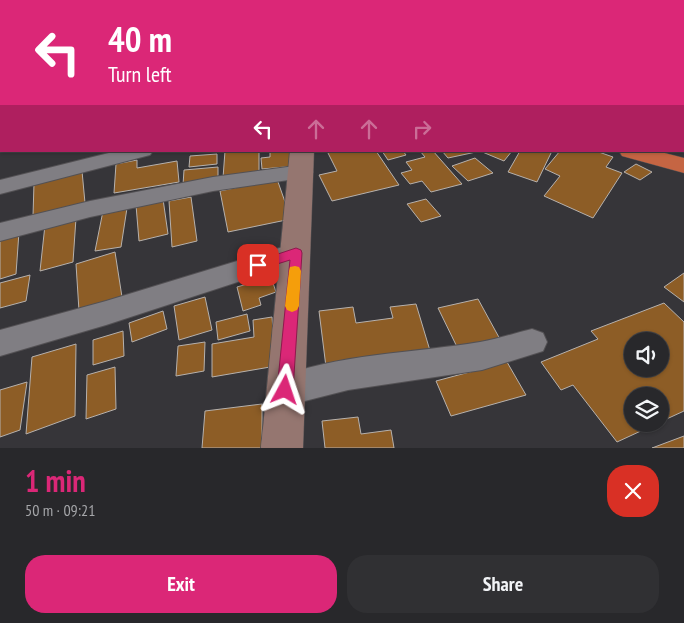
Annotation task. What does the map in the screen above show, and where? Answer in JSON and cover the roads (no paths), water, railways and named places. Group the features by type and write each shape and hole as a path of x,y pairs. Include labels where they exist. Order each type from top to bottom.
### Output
{"highway":[{"path":"634,152 684,166"}],"main road":[{"path":"282,448 302,161"}],"street":[{"path":"0,187 139,152"},
{"path":"0,232 90,209 213,184 302,161"},
{"path":"0,343 106,313 296,253"},
{"path":"285,390 348,375 482,356 532,342"}]}
